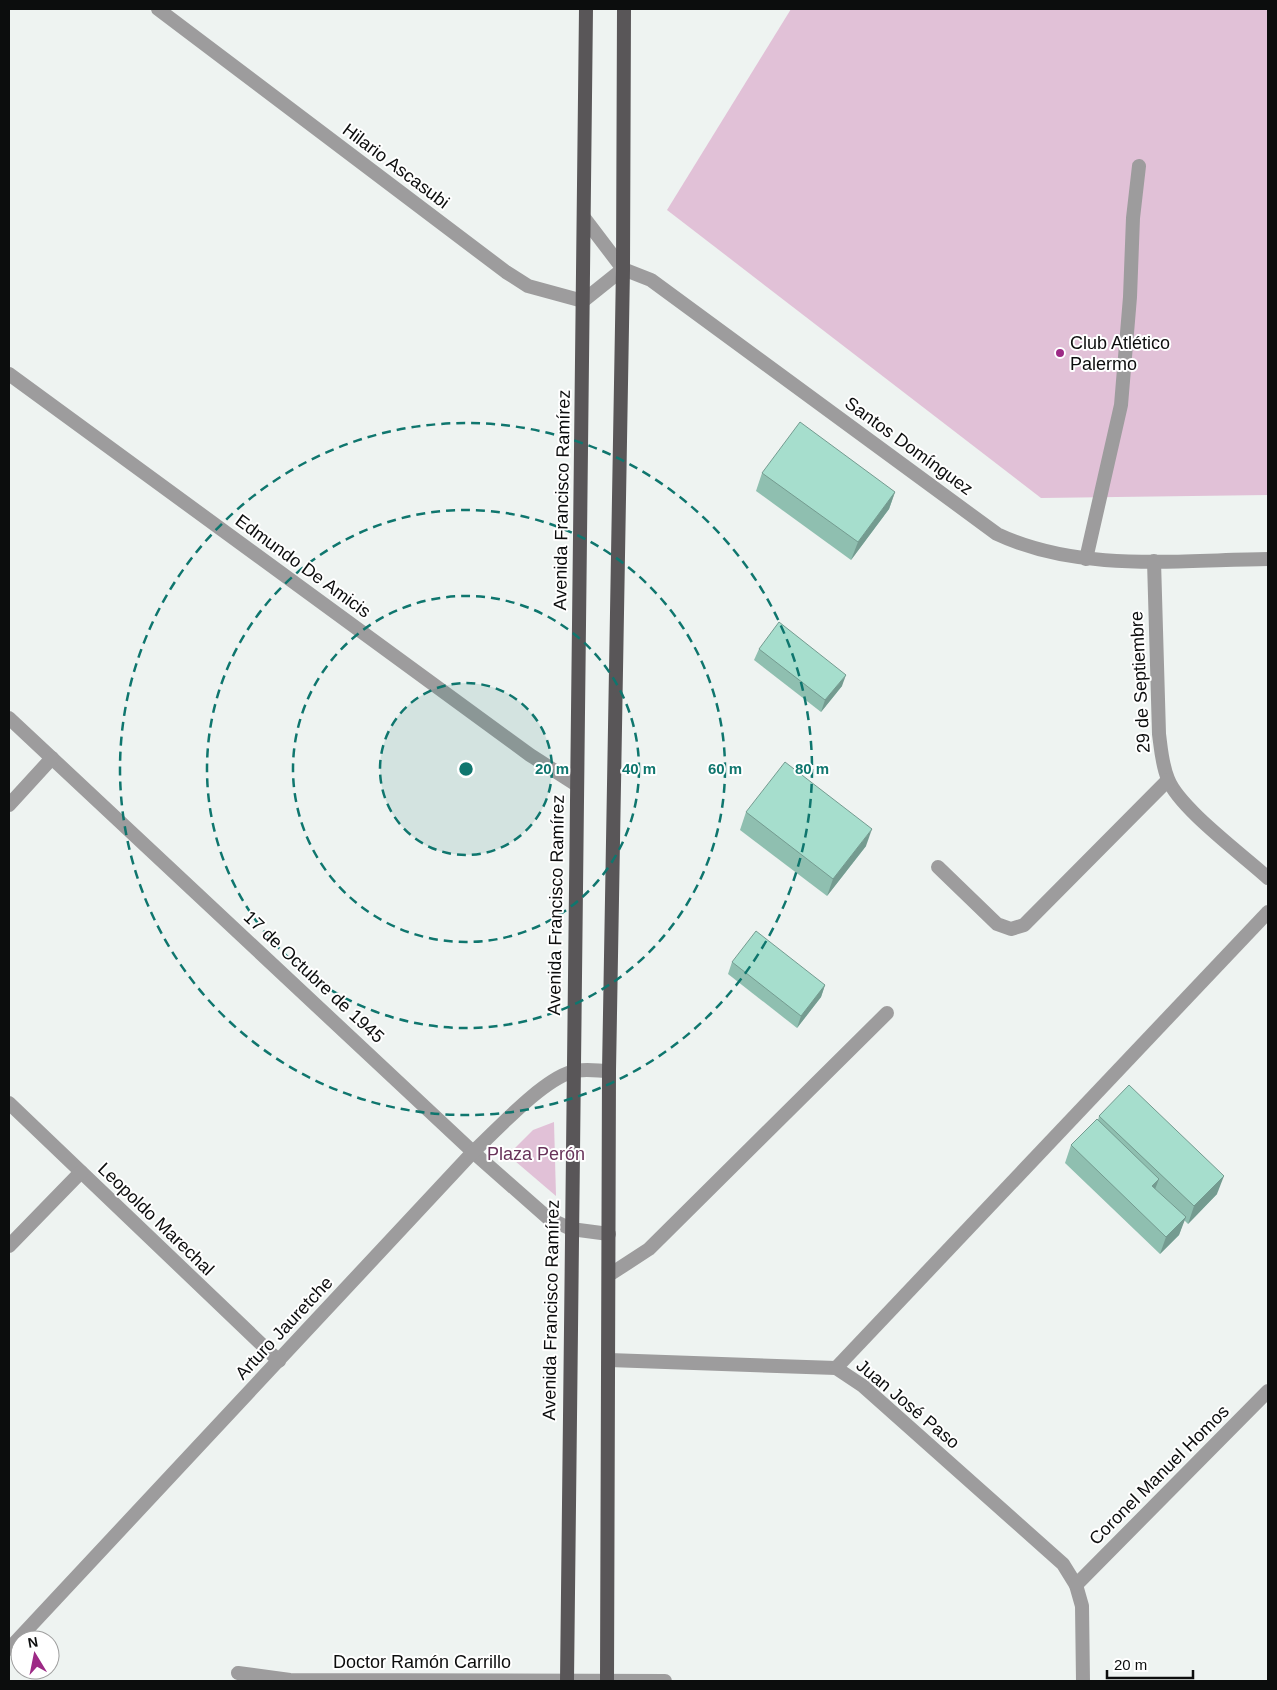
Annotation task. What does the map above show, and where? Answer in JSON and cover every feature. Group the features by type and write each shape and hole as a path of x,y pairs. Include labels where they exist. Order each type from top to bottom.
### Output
{"main road":[{"name":"Avenida Francisco Ramírez","path":"567,1681 572,1071 585,219 586,9"},
{"path":"607,1681 609,1072 623,269 624,9"}],"street":[{"name":"Hilario Ascasubi","path":"158,9 506,272 528,286 583,301"},
{"path":"1086,559 1121,406 1130,297 1133,218 1139,166"},
{"path":"583,301 623,269 585,219"},
{"name":"Santos Domínguez","path":"623,269 652,280 997,534 1044,552 1086,559 1154,561 1268,559"},
{"name":"Edmundo De Amicis","path":"9,374 522,749 577,785"},
{"name":"29 de Septiembre","path":"1154,561 1160,734 1162,759 1168,780 1181,801 1268,878"},
{"name":"17 de Octubre de 1945","path":"9,718 473,1152 548,1218 571,1229 609,1234"},
{"path":"9,805 52,758"},
{"path":"938,868 997,924 1011,929 1024,925 1168,780"},
{"path":"836,1368 1268,912"},
{"path":"609,1276 649,1248 887,1013"},
{"path":"572,1071 609,1072"},
{"name":"Arturo Jauretche","path":"9,1649 473,1152 530,1100 557,1079 572,1071"},
{"name":"Leopoldo Marechal","path":"9,1103 279,1361"},
{"path":"9,1246 81,1172"},
{"name":"Juan José Paso","path":"609,1360 836,1368 863,1386 1063,1564 1076,1585 1082,1606 1082,1681"},
{"name":"Coronel Manuel Homos","path":"1076,1585 1268,1391"},
{"name":"Doctor Ramón Carrillo","path":"238,1673 290,1680 665,1681"}],"green space":[{"name":"Club Atlético Palermo","path":"791,9 1268,9 1268,495 1041,498 667,210"},
{"name":"Plaza Perón","path":"554,1122 556,1196 508,1155 533,1130"}],"building":[{"path":"800,422 895,492 858,542 762,473"},
{"path":"779,622 846,675 825,700 759,649"},
{"path":"785,762 872,829 833,879 746,812"},
{"path":"756,931 825,985 801,1016 732,962"},
{"path":"1129,1085 1224,1176 1194,1206 1099,1116"},
{"path":"1097,1119 1159,1179 1152,1186 1186,1217 1166,1237 1071,1145"}],"place":[{"name":"Club Atlético Palermo","path":"1060,353"}]}
